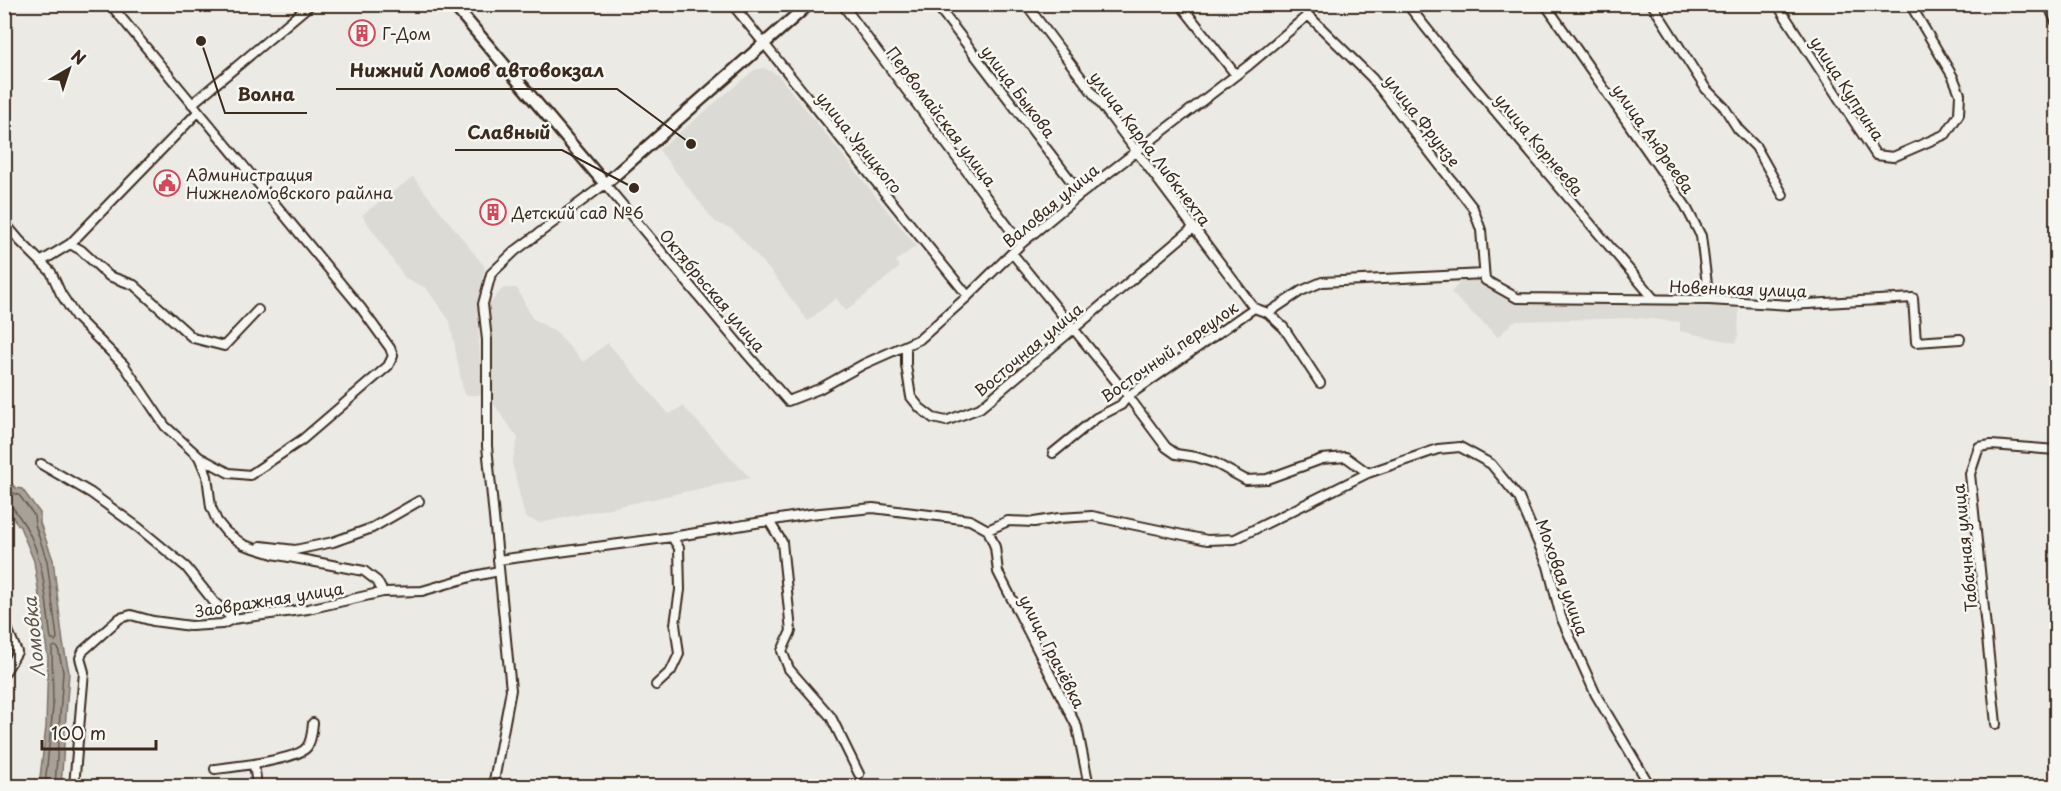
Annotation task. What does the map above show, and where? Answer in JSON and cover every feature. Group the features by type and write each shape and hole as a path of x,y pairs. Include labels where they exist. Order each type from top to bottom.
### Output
{"main road":[{"name":"Октябрьская улица","path":"453,4 605,184"},
{"path":"605,184 809,4"}],"street":[{"path":"110,4 362,308 390,348 393,356 388,366 303,439 250,475 229,473 215,476 208,485"},
{"path":"192,104 311,4"},
{"name":"улица Урицкого","path":"732,4 968,296"},
{"name":"Первомайская улица","path":"842,4 1021,244"},
{"name":"улица Быкова","path":"936,4 1081,194"},
{"name":"улица Карла Либкнехта","path":"1026,4 1254,308"},
{"path":"1180,4 1236,75"},
{"name":"улица Фрунзе","path":"1299,4 1372,78 1473,208 1481,230 1484,274"},
{"path":"1308,4 1308,15"},
{"name":"улица Корнеева","path":"1407,4 1654,299"},
{"name":"улица Андреева","path":"1545,4 1685,205 1701,237 1710,300"},
{"path":"1652,4 1706,89 1724,107 1738,129 1756,147 1783,195"},
{"name":"улица Куприна","path":"1777,4 1876,155 1893,157 1946,134 1959,114 1960,94 1953,77 1910,4"},
{"path":"2048,4 2056,22"},
{"name":"Валовая улица","path":"788,401 920,339 1021,244 1081,194 1236,75 1308,15"},
{"path":"42,261 70,244 198,112"},
{"path":"493,786 511,690 487,446 487,340 483,304 491,274 515,251 605,184"},
{"name":"Октябрьская улица","path":"605,184 788,401"},
{"path":"4,222 51,272 60,294 76,317 124,365 165,426 199,457 229,473"},
{"name":"Восточная улица","path":"906,346 906,365 912,397 920,408 933,418 946,421 980,408 1193,228"},
{"path":"70,244 81,250 109,276 134,285 193,338 224,346 258,310"},
{"path":"1012,253 1128,396 1166,447 1176,454 1215,463 1246,480 1267,479 1322,459 1347,457 1368,473"},
{"path":"1320,383 1284,328 1268,313 1301,291 1323,282 1484,274"},
{"name":"Новенькая улица","path":"1484,274 1485,280 1517,298 1710,300 1790,305 1913,298 1916,342 1960,339"},
{"name":"Восточный переулок","path":"1053,453 1096,418 1120,405 1128,396 1254,308 1268,313"},
{"name":"Табачная улица","path":"1996,724 1970,474 1979,447 1991,445 2056,450"},
{"name":"Моховая улица","path":"988,530 1008,521 1034,522 1092,516 1207,540 1234,539 1368,473 1438,449 1460,447 1491,464 1519,498 1548,566 1561,616 1596,695 1650,786"},
{"path":"199,457 204,467 211,507 217,521 226,532 244,544 273,554 364,571 377,580 383,592"},
{"path":"41,464 90,493 140,528 186,567 214,602 233,619"},
{"path":"244,544 295,550 333,542 372,528 419,501"},
{"path":"498,560 672,537 810,514 873,508 970,519 988,530"},
{"path":"769,521 782,542 791,631 782,651 789,669 831,717 859,774"},
{"name":"улица Грачёвка","path":"988,530 995,547 998,572 1077,727 1089,786"},
{"path":"656,685 671,671 679,654 675,624 680,590 679,548 672,537"},
{"name":"Заовражная улица","path":"74,786 84,672 80,658 83,651 120,618 131,615 153,621 191,626 222,624 233,619 308,609 383,592 422,591 474,576 499,572"},
{"path":"4,621 17,652 4,674"},
{"path":"215,769 254,764 298,754 306,748 311,739 313,723"},
{"path":"254,764 257,786"}],"shaded area":[{"path":"764,68 778,75 916,246 896,261 900,267 846,311 836,298 808,321 773,274 733,229 715,222 659,150 754,70"},
{"path":"413,177 485,267 477,303 482,395 464,395 450,321 426,288 405,278 362,215"},
{"path":"1489,279 1526,297 1635,296 1739,309 1738,335 1736,343 1680,331 1680,322 1638,318 1514,321 1498,337 1451,293 1461,281"},
{"path":"503,288 517,288 532,318 557,333 583,362 608,343 669,414 683,406 750,478 540,523 525,517 512,462 518,438 493,403 492,335 487,307"}],"water":[{"path":"5,478 16,488 22,489 40,513 40,523 53,560 63,643 69,672 61,786 39,786 46,727 48,658 34,561 20,527 5,507"}],"place":[{"name":"Г-Дом","path":"362,33"},
{"name":"Волна","path":"201,41"},
{"name":"Нижний Ломов автовокзал","path":"691,144"},
{"name":"Администрация Нижнеломовского райлна","path":"167,183"},
{"name":"Славный","path":"634,188"},
{"name":"Детский сад №6","path":"493,212"}],"water label":[{"name":"Ломовка","path":"33,637"}]}
